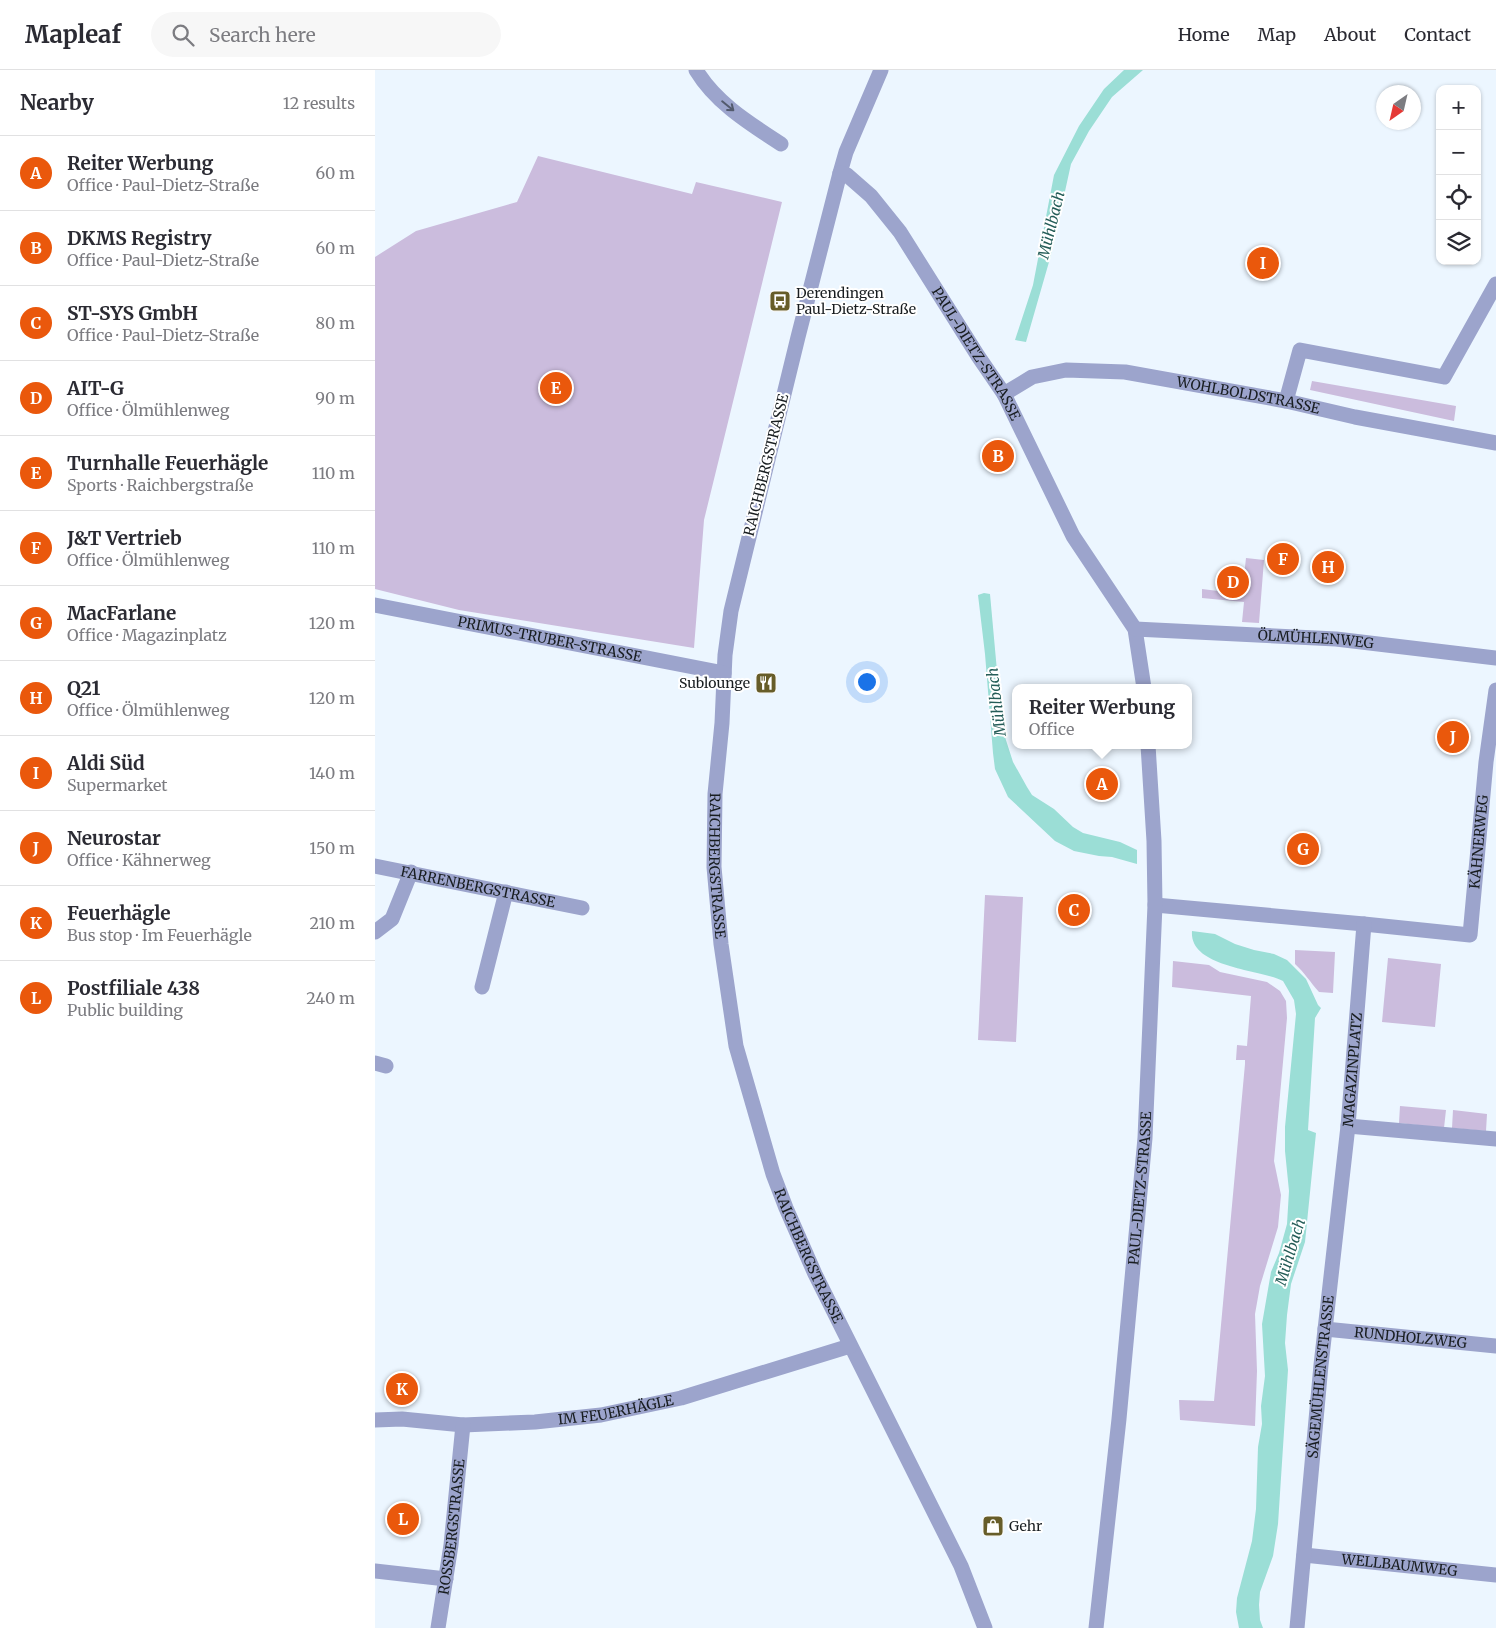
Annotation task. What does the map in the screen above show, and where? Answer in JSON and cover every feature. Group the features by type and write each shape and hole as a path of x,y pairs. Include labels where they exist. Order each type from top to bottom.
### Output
{"street":[{"path":"696,70 717,98 747,122 781,144"},
{"name":"RAICHBERGSTRASSE","path":"881,70 846,152 736,587 727,635 724,673 722,723 715,794 714,867 722,952 737,1046 773,1174 815,1274 961,1566 985,1628"},
{"name":"PAUL-DIETZ-STRASSE","path":"841,173 847,175 871,196 900,232 1003,394 1073,536 1135,629 1143,684"},
{"path":"1286,401 1300,350 1444,377 1496,284"},
{"name":"WOHLBOLDSTRASSE","path":"1003,394 1032,377 1067,370 1125,372 1286,401 1355,417 1496,443"},
{"name":"PRIMUS-TRUBER-STRASSE","path":"375,605 724,673"},
{"name":"ÖLMÜHLENWEG","path":"1135,629 1336,639 1496,658"},
{"name":"KÄHNERWEG","path":"1364,924 1470,935 1486,762 1496,690"},
{"name":"PAUL-DIETZ-STRASSE","path":"1096,1628 1119,1419 1144,1147 1155,905 1154,841 1148,749"},
{"name":"FARRENBERGSTRASSE","path":"375,866 582,908"},
{"path":"375,932 392,919 411,872"},
{"path":"482,987 506,892"},
{"path":"1155,905 1364,924"},
{"name":"MAGAZINPLATZ","path":"1364,924 1348,1126 1496,1139"},
{"name":"SÄGEMÜHLENSTRASSE","path":"1297,1628 1325,1329 1348,1126"},
{"name":"RUNDHOLZWEG","path":"1325,1329 1496,1346"},
{"name":"IM FEUERHÄGLE","path":"375,1420 402,1419 463,1425 535,1422 601,1415 681,1398 850,1346"},
{"name":"ROSSBERGSTRASSE","path":"438,1628 451,1545 463,1425"},
{"name":"WELLBAUMWEG","path":"1304,1555 1496,1575"},
{"path":"375,1571 446,1580"}],"shaded area":[{"path":"538,156 692,194 696,182 782,202 704,520 694,648 459,610 375,589 375,257 416,231 517,202"},
{"path":"1312,381 1456,406 1454,421 1310,390"},
{"path":"1246,558 1264,560 1259,623 1242,622 1244,602 1202,598 1202,589 1242,594"},
{"path":"985,895 1023,897 1016,1042 978,1040"},
{"path":"1295,950 1335,952 1333,993 1319,992 1295,964"},
{"path":"1388,958 1441,964 1435,1027 1382,1022"},
{"path":"1173,961 1209,965 1220,972 1267,982 1280,991 1286,1001 1287,1018 1274,1161 1281,1195 1278,1227 1260,1286 1255,1314 1257,1371 1255,1426 1180,1420 1179,1400 1214,1401 1245,1064 1245,1060 1236,1060 1237,1045 1247,1046 1251,996 1172,987"},
{"path":"1400,1106 1446,1110 1444,1128 1399,1123"},
{"path":"1453,1110 1487,1114 1486,1131 1452,1128"}],"water":[{"name":"Mühlbach","path":"1124,70 1143,70 1112,97 1089,131 1071,164 1051,255 1026,342 1015,340 1033,285 1054,175 1079,126 1104,89"},
{"name":"Mühlbach","path":"990,594 1001,715 1005,737 1013,762 1027,787 1032,795 1054,809 1073,827 1083,833 1120,842 1137,850 1137,864 1112,857 1074,851 1055,841 1008,797 995,769 993,753 978,595"},
{"name":"Mühlbach","path":"1192,931 1215,934 1235,944 1274,954 1287,960 1306,979 1321,1008 1315,1018 1308,1130 1316,1133 1305,1242 1291,1284 1287,1315 1285,1343 1288,1370 1278,1524 1273,1556 1260,1592 1260,1620 1263,1628 1239,1628 1236,1612 1237,1598 1252,1541 1256,1509 1258,1447 1262,1424 1261,1406 1265,1376 1262,1324 1271,1272 1279,1253 1287,1224 1289,1191 1285,1127 1296,1014 1294,1000 1283,981 1213,960 1202,953 1194,943"}],"place":[{"name":"Aldi Süd","path":"1263,263"},
{"name":"Derendingen Paul-Dietz-Straße","path":"780,301"},
{"name":"Turnhalle Feuerhägle","path":"556,388"},
{"name":"DKMS Registry","path":"998,456"},
{"name":"J&T Vertrieb","path":"1283,559"},
{"name":"Q21","path":"1328,567"},
{"name":"AIT-G","path":"1233,582"},
{"name":"Sublounge","path":"766,683"},
{"name":"Neurostar","path":"1453,737"},
{"name":"Reiter Werbung","path":"1102,784"},
{"name":"MacFarlane","path":"1303,849"},
{"name":"ST-SYS GmbH","path":"1074,910"},
{"name":"Feuerhägle","path":"402,1389"},
{"name":"Postfiliale 438","path":"403,1519"},
{"name":"Gehr","path":"993,1526"}]}
